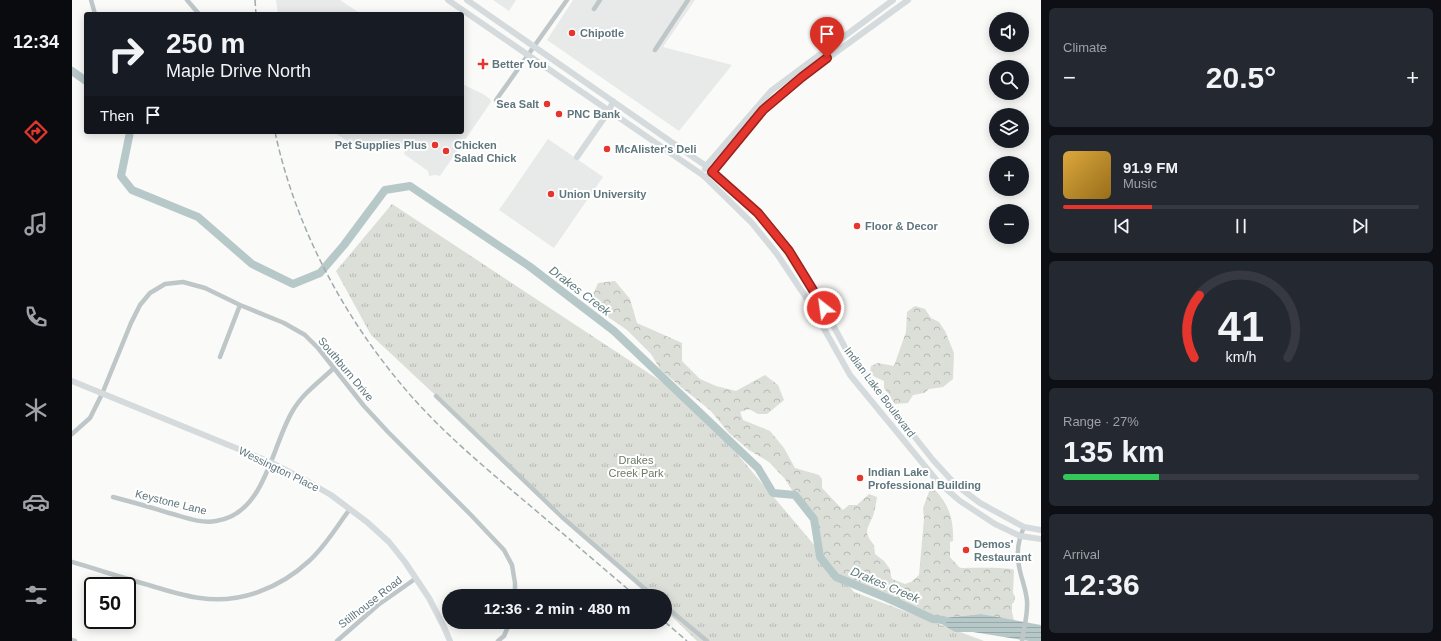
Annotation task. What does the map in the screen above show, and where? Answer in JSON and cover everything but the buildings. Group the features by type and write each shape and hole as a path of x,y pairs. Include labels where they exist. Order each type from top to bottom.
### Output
{"main road":[{"name":"Indian Lake Boulevard","path":"448,0 704,176 752,223 777,254 809,302 850,375 938,482 960,502 996,524 1020,536 1041,539"},
{"name":"Indian Lake Boulevard","path":"467,0 706,166 758,213 789,251 818,297 848,353 933,460 967,493 996,512 1024,527 1041,530"},
{"path":"704,176 712,172 763,110 800,74 893,0"},
{"path":"704,176 706,166 771,91 800,74 908,0"},
{"path":"873,16 877,22"},
{"path":"577,157 609,111 613,101"},
{"path":"758,105 763,110"},
{"name":"Wessington Place","path":"72,381 270,462 318,487 350,509 389,542 405,562 429,598 450,641"},
{"path":"896,431 904,424"}],"street":[{"path":"91,0 94,12"},
{"path":"187,0 197,12"},
{"path":"496,100 567,0"},
{"path":"594,9 600,0"},
{"path":"655,50 688,0"},
{"name":"Southburn Drive","path":"72,434 90,418 102,394 131,322 140,305 150,294 165,284 183,282 205,288 240,305 284,323 305,335 318,348 364,406 388,432 472,515 504,550 512,565 515,589"},
{"path":"220,358 240,305"},
{"name":"Keystone Lane","path":"113,497 199,521 216,521 231,516 244,509 255,496 292,412 304,396 334,368"},
{"path":"436,396 562,517 645,589"},
{"path":"72,562 173,592 201,598 219,600 251,595 265,591 281,582 309,561 350,509"},
{"path":"1022,641 1027,603 1026,592 1018,565 1018,558 1020,536 1024,527"},
{"name":"Stillhouse Road","path":"337,641 378,605 415,579"},
{"path":"672,612 707,641"},
{"path":"498,641 504,636 507,629"}],"shaded area":[{"path":"276,0 340,0 358,12 278,12"},
{"path":"493,0 516,0 509,11"},
{"path":"573,0 695,0 663,47 732,65 679,131 547,40"},
{"path":"464,85 483,94 490,99 491,102 440,176 429,176 428,171 404,154 405,151 402,148 365,144 365,147 361,149 359,145 349,142 337,134 464,134"},
{"name":"Union University","path":"548,139 603,177 554,248 499,210"},
{"path":"981,614 1041,625 1041,641 1029,641 973,632 955,632 933,619"}],"green space":[{"name":"Drakes Creek Park","path":"392,204 694,403 854,592 984,641 697,641 672,617 672,589 643,589 371,335 336,271"},
{"path":"615,281 630,299 637,323 682,343 682,361 700,379 716,386 736,391 765,375 778,385 784,400 767,414 758,414 749,409 740,412 743,420 770,431 784,448 795,468 819,475 822,479 822,488 843,510 849,505 857,505 869,494 877,497 867,534 874,545 875,554 884,561 890,569 892,579 905,584 911,582 919,575 924,519 923,508 930,489 934,489 943,500 950,513 953,526 953,541 950,542 950,557 959,567 1005,568 1014,570 1013,593 1015,597 1012,604 1012,612 1014,621 981,614 933,619 836,577 820,557 814,519 795,495 785,479 769,462 749,450 729,433 710,410 660,369 651,354 627,330 589,304 598,283"},
{"path":"915,306 925,309 931,318 939,322 945,331 954,353 953,379 943,387 929,389 924,393 913,395 908,403 895,404 884,388 884,381 870,373 871,366 878,363 894,366 906,332 907,312"}],"waterway":[{"name":"Drakes Creek","path":"72,71 84,80"},
{"name":"Drakes Creek","path":"130,134 121,176 132,190 198,217 252,264 293,284 320,273 344,245 385,190 410,186 529,266 614,331 758,468 773,493 795,495 814,519 820,557 836,577 933,619 943,620"}],"railway":[{"path":"255,0 256,12"},
{"path":"276,134 284,168 310,239 345,306 388,368 425,411 465,449 628,589"},
{"path":"672,628 687,641"}],"place":[{"name":"Chipotle","path":"572,33"},
{"name":"Better You","path":"483,64"},
{"name":"Sea Salt","path":"547,104"},
{"name":"PNC Bank","path":"559,114"},
{"name":"Pet Supplies Plus","path":"435,145"},
{"name":"McAlister's Deli","path":"607,149"},
{"name":"Chicken Salad Chick","path":"446,151"},
{"name":"Union University","path":"551,194"},
{"name":"Floor & Decor","path":"857,226"},
{"name":"Indian Lake Professional Building","path":"860,478"},
{"name":"Demos' Restaurant","path":"966,550"}],"route":[{"path":"824,308 789,251 758,213 712,172 763,110 827,58"}]}
